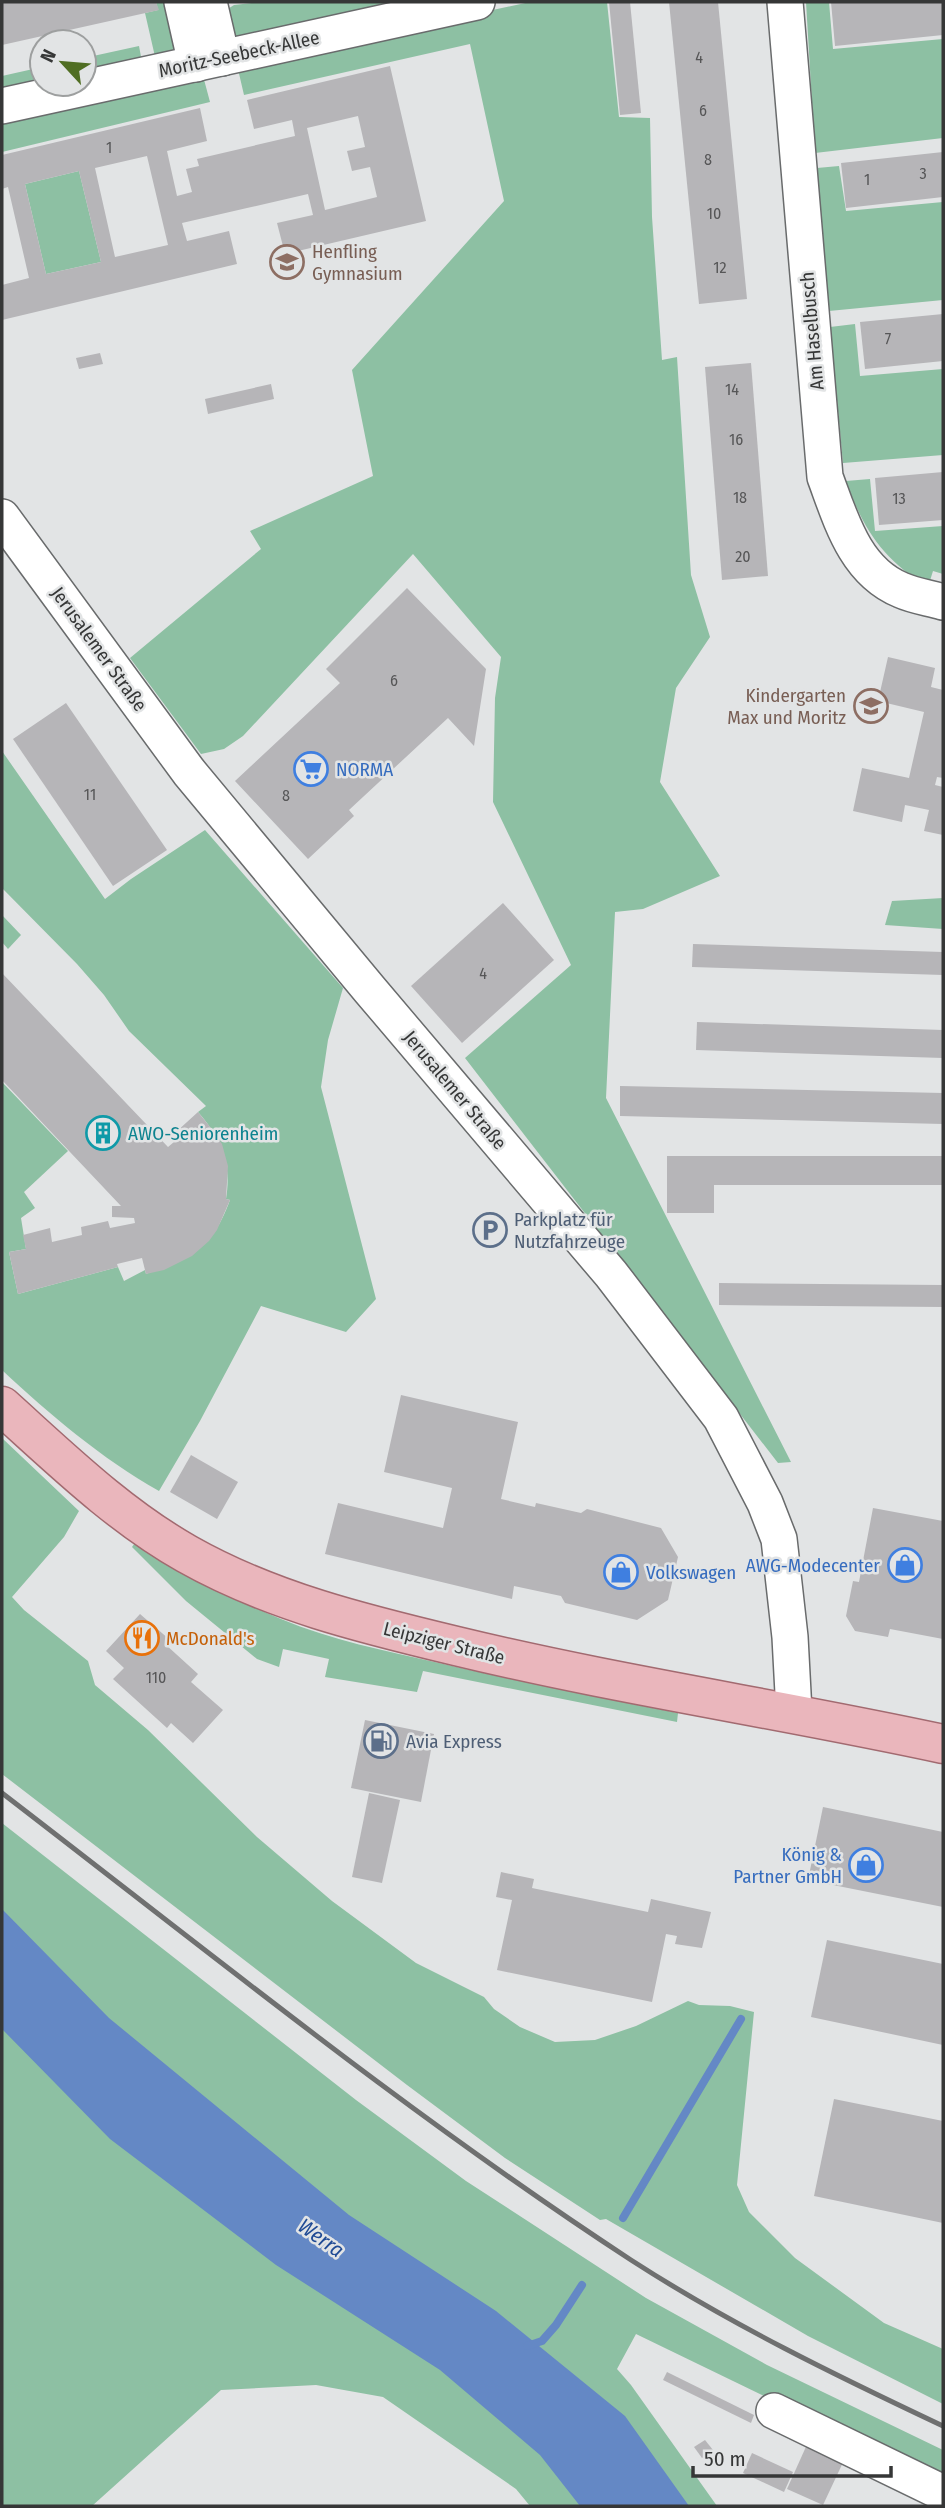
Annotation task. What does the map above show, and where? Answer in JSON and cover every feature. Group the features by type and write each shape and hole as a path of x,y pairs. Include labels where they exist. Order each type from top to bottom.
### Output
{"main road":[{"name":"Leipziger Straße","path":"2,1406 91,1486 131,1517 188,1555 282,1598 380,1628 535,1665 794,1712 943,1744"}],"street":[{"path":"182,2 209,61"},
{"path":"209,2 209,61"},
{"name":"Moritz-Seebeck-Allee","path":"2,106 477,2"},
{"name":"Am Haselbusch","path":"785,2 825,477 844,528 859,556 878,576 901,590 943,601"},
{"name":"Jerusalemer Straße","path":"2,516 190,772 370,990 611,1274 721,1418 765,1503 779,1539 790,1637 794,1712"},
{"path":"774,2411 943,2493"}],"green space":[{"path":"156,2 168,2 177,56 156,61 145,13 158,10"},
{"path":"260,2 414,2 230,42 223,12 234,5"},
{"path":"530,2 607,2 619,117 650,118 652,217 662,360 677,357 691,575 710,637 676,688 660,782 720,876 643,909 615,912 606,1098 791,1462 778,1463 465,1058 571,965 493,802 495,698 501,657 413,554 243,736 224,749 201,754 130,658 261,549 250,531 373,476 352,370 504,201 470,44 244,95 237,65"},
{"path":"806,2 829,2 833,49 943,39 943,138 815,153"},
{"path":"139,46 142,62 98,72 98,55"},
{"path":"28,70 28,87 2,93 2,76"},
{"path":"202,72 210,102 2,152 2,117 86,98 98,98 98,95"},
{"path":"839,166 846,211 943,202 943,300 829,311 817,168"},
{"path":"79,171 101,262 46,274 25,184"},
{"path":"855,324 860,376 943,369 943,455 843,463 830,327"},
{"path":"870,479 875,531 943,526 943,574 933,571 928,587 887,554 860,515 846,481"},
{"path":"2,751 105,899 205,830 343,988 328,1040 321,1087 376,1299 346,1332 261,1306 200,1421 159,1491 77,1435 2,1370 2,1082 68,1151 24,1192 35,1208 21,1218 26,1249 9,1252 18,1294 118,1267 124,1281 145,1270 146,1274 188,1256 207,1241 223,1217 230,1200 226,1199 226,1163 219,1141 198,1112 206,1106 129,1031 104,995 77,964 2,888"},
{"path":"943,898 943,929 885,925 892,901"},
{"path":"2,915 21,935 8,949 2,942"},
{"path":"2,1438 79,1511 64,1537 12,1597 24,1610 88,1661 95,1685 148,1730 257,1837 332,1901 416,1963 484,1997 494,2009 520,2027 555,2042 595,2040 636,2026 688,2001 699,2005 730,2006 754,2012 737,2185 749,2212 795,2258 884,2323 943,2349 943,2404 808,2336 606,2219 600,2220 505,2158 2,1774"},
{"path":"137,1540 244,1602 319,1633 469,1670 678,1713 677,1722 423,1671 417,1692 325,1677 329,1659 283,1649 279,1667 257,1659 186,1601 132,1547"},
{"path":"2,1823 356,2100 466,2181 646,2298 767,2365 943,2450 943,2483 636,2334 617,2369 717,2506 530,2506 516,2489 383,2397 316,2385 221,2390 92,2506 2,2506"}],"water":[{"name":"Werra","path":"2,1909 109,2018 349,2215 496,2311 625,2416 689,2506 580,2506 540,2455 440,2370 276,2265 110,2139 2,2029"}],"building":[{"path":"2,2 156,2 159,10 78,28 28,28 28,39 2,45"},
{"path":"609,2 630,2 641,113 620,115"},
{"path":"669,2 718,2 747,299 699,304"},
{"path":"831,2 943,2 943,35 835,46"},
{"path":"390,66 426,221 285,254 277,223 313,215 308,194 182,223 187,241 229,231 237,264 2,320 2,285 29,278 8,187 2,189 2,155 200,108 207,141 167,151 177,196 192,192 186,169 199,166 197,159 295,136 292,120 254,129 247,100","holes":["358,116 365,147 347,151 352,171 370,167 377,197 325,210 307,128","147,156 168,245 115,257 95,168","79,171 101,262 46,274 25,184"]},
{"path":"943,152 943,197 846,208 841,163"},
{"path":"943,314 943,361 865,369 860,322"},
{"path":"100,353 103,364 79,369 76,358"},
{"path":"751,363 768,576 722,580 705,367"},
{"path":"271,384 274,399 208,414 205,399"},
{"path":"943,472 943,520 879,525 875,478"},
{"path":"407,588 486,669 474,746 448,718 349,810 354,816 308,859 235,781 340,683 326,669"},
{"path":"888,657 935,668 931,687 943,690 943,778 937,777 935,785 943,787 943,835 924,831 929,810 905,805 902,822 853,811 862,768 909,778 924,712 878,701"},
{"path":"66,703 167,850 113,886 13,739"},
{"path":"503,903 554,960 462,1043 411,986"},
{"path":"693,944 943,952 943,975 692,967"},
{"name":"AWO-Seniorenheim","path":"2,973 168,1147 180,1137 176,1132 198,1112 215,1133 222,1144 228,1166 226,1199 230,1200 217,1230 192,1256 164,1270 146,1274 142,1258 18,1294 9,1252 26,1249 23,1235 50,1228 52,1242 82,1235 81,1227 108,1221 110,1228 135,1223 134,1218 112,1217 112,1206 121,1206 2,1080"},
{"path":"697,1022 943,1030 943,1058 696,1050"},
{"path":"620,1086 943,1093 943,1124 620,1116"},
{"path":"667,1156 943,1156 943,1185 714,1185 714,1213 667,1213"},
{"path":"719,1283 943,1285 943,1307 719,1305"},
{"path":"401,1395 518,1422 501,1499 581,1513 587,1509 661,1528 678,1557 668,1600 637,1620 565,1603 561,1596 514,1586 512,1599 325,1554 338,1503 443,1528 452,1488 384,1472"},
{"path":"191,1455 238,1482 217,1519 170,1492"},
{"path":"873,1508 943,1521 943,1639 890,1629 888,1637 855,1631 846,1616 853,1581 859,1582"},
{"path":"140,1614 170,1640 165,1644 198,1674 191,1682 223,1710 193,1743 171,1723 167,1728 113,1679 124,1668 106,1651"},
{"path":"365,1720 434,1734 421,1802 351,1788"},
{"path":"369,1793 400,1800 382,1883 352,1877"},
{"path":"823,1807 943,1832 943,1907 808,1880"},
{"path":"501,1872 534,1879 532,1888 648,1912 651,1899 711,1912 702,1948 675,1944 677,1936 666,1934 652,2002 497,1970 512,1900 496,1897"},
{"path":"827,1940 943,1964 943,2045 811,2017"},
{"path":"834,2099 943,2121 943,2223 814,2196"},
{"path":"667,2372 754,2415 751,2423 663,2380"},
{"path":"705,2440 713,2450 702,2458 694,2447"},
{"path":"809,2440 846,2456 823,2505 787,2489"},
{"path":"752,2453 793,2472 784,2492 743,2473"}],"waterway":[{"path":"623,2218 741,2019"},
{"path":"527,2346 542,2341 582,2285"}],"railway":[{"path":"2,1793 390,2091 469,2149 631,2260 745,2327 943,2426"}],"place":[{"name":"Henfling Gymnasium","path":"287,262"},
{"name":"Kindergarten Max und Moritz","path":"871,706"},
{"name":"NORMA","path":"311,769"},
{"name":"AWO-Seniorenheim","path":"103,1133"},
{"name":"Parkplatz für Nutzfahrzeuge","path":"490,1230"},
{"name":"AWG-Modecenter","path":"905,1565"},
{"name":"Volkswagen","path":"621,1572"},
{"name":"McDonald's","path":"142,1638"},
{"name":"Avia Express","path":"381,1741"},
{"name":"König & Partner GmbH","path":"866,1865"}]}
